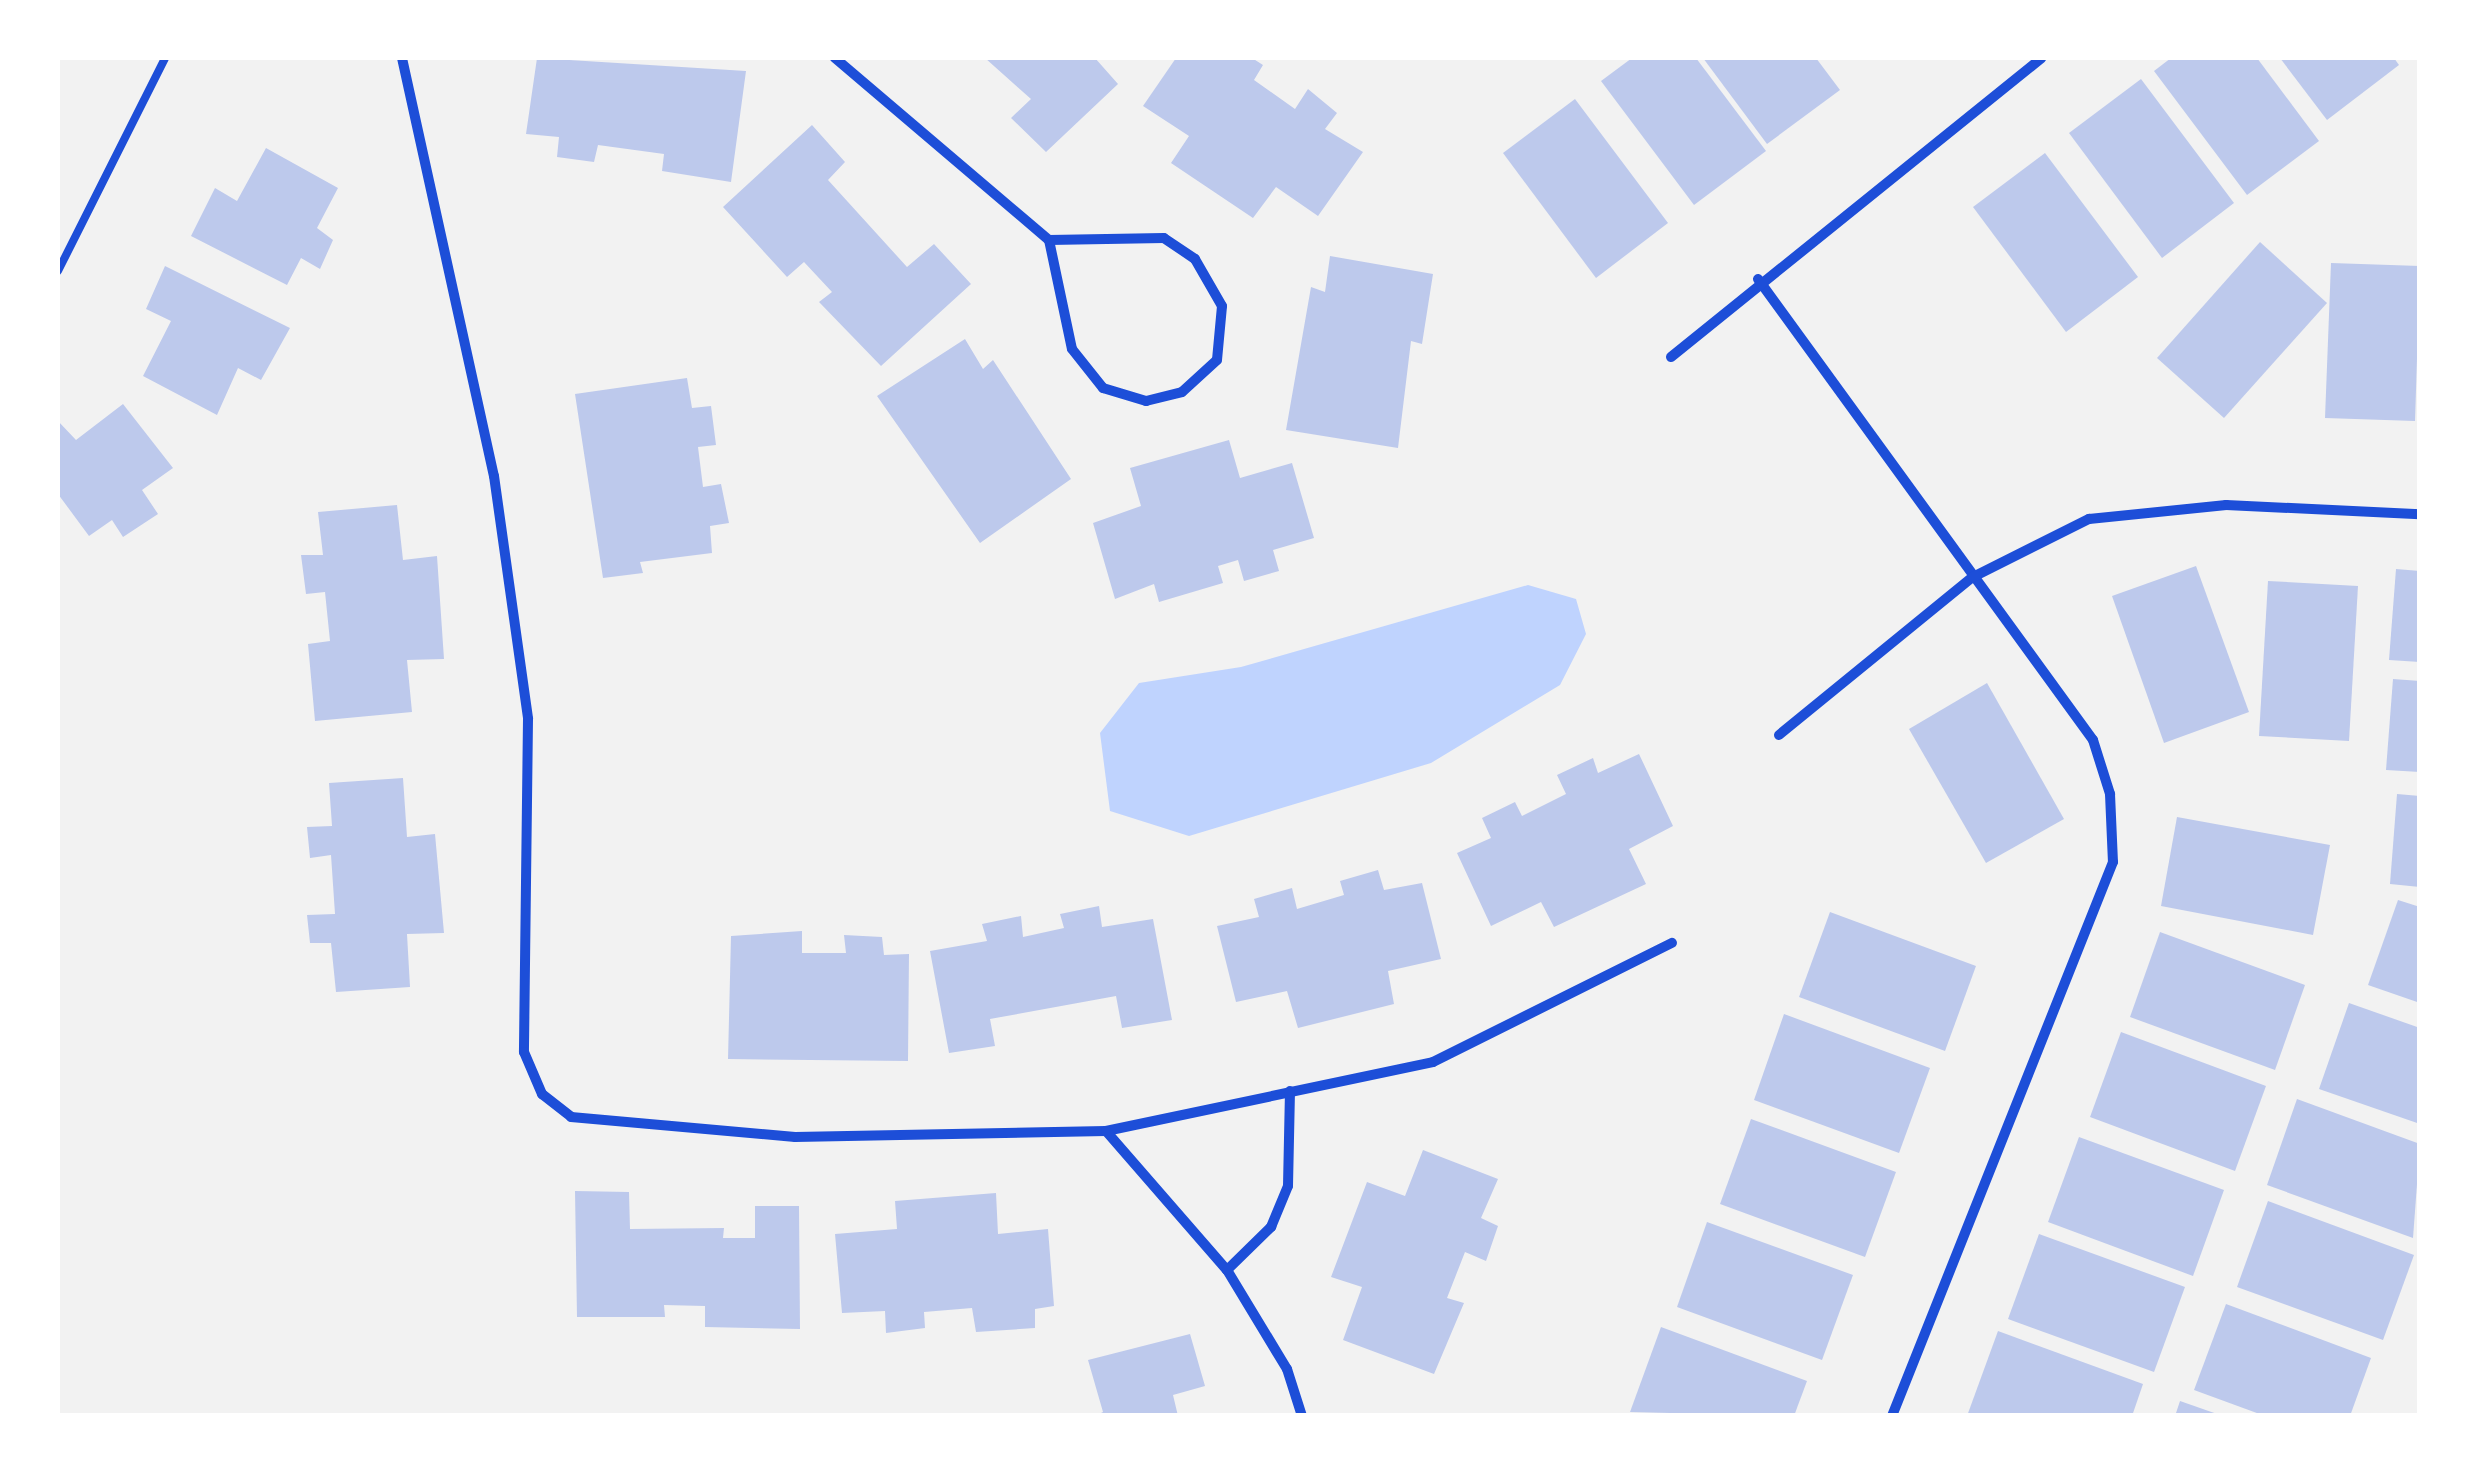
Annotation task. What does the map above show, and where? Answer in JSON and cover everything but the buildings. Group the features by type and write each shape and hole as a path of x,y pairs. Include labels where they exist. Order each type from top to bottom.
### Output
{"street":[{"path":"402,58 494,476 525,700 524,1052 542,1094 571,1117 604,1124 794,1137 1106,1131 1433,1062 1672,944"},
{"path":"835,58 1049,240 1072,349 1102,388 1146,401 1182,392 1217,360 1222,306 1195,259 1164,238 1049,240"},
{"path":"1671,357 1758,280 2041,58"},
{"path":"1758,280 2093,740 2110,794 2112,862 1892,1416"},
{"path":"1779,734 1972,577 2089,520 2226,506 2420,514"},
{"path":"1226,1270 1271,1228 1288,1186 1290,1090"},
{"path":"1106,1131 1226,1270 1287,1369 1302,1416"}],"lane":[{"path":"58,271 165,58"}],"water":[{"path":"1528,585 1576,599 1586,634 1560,685 1431,763 1189,836 1110,811 1100,733 1139,683 1241,667"}]}
